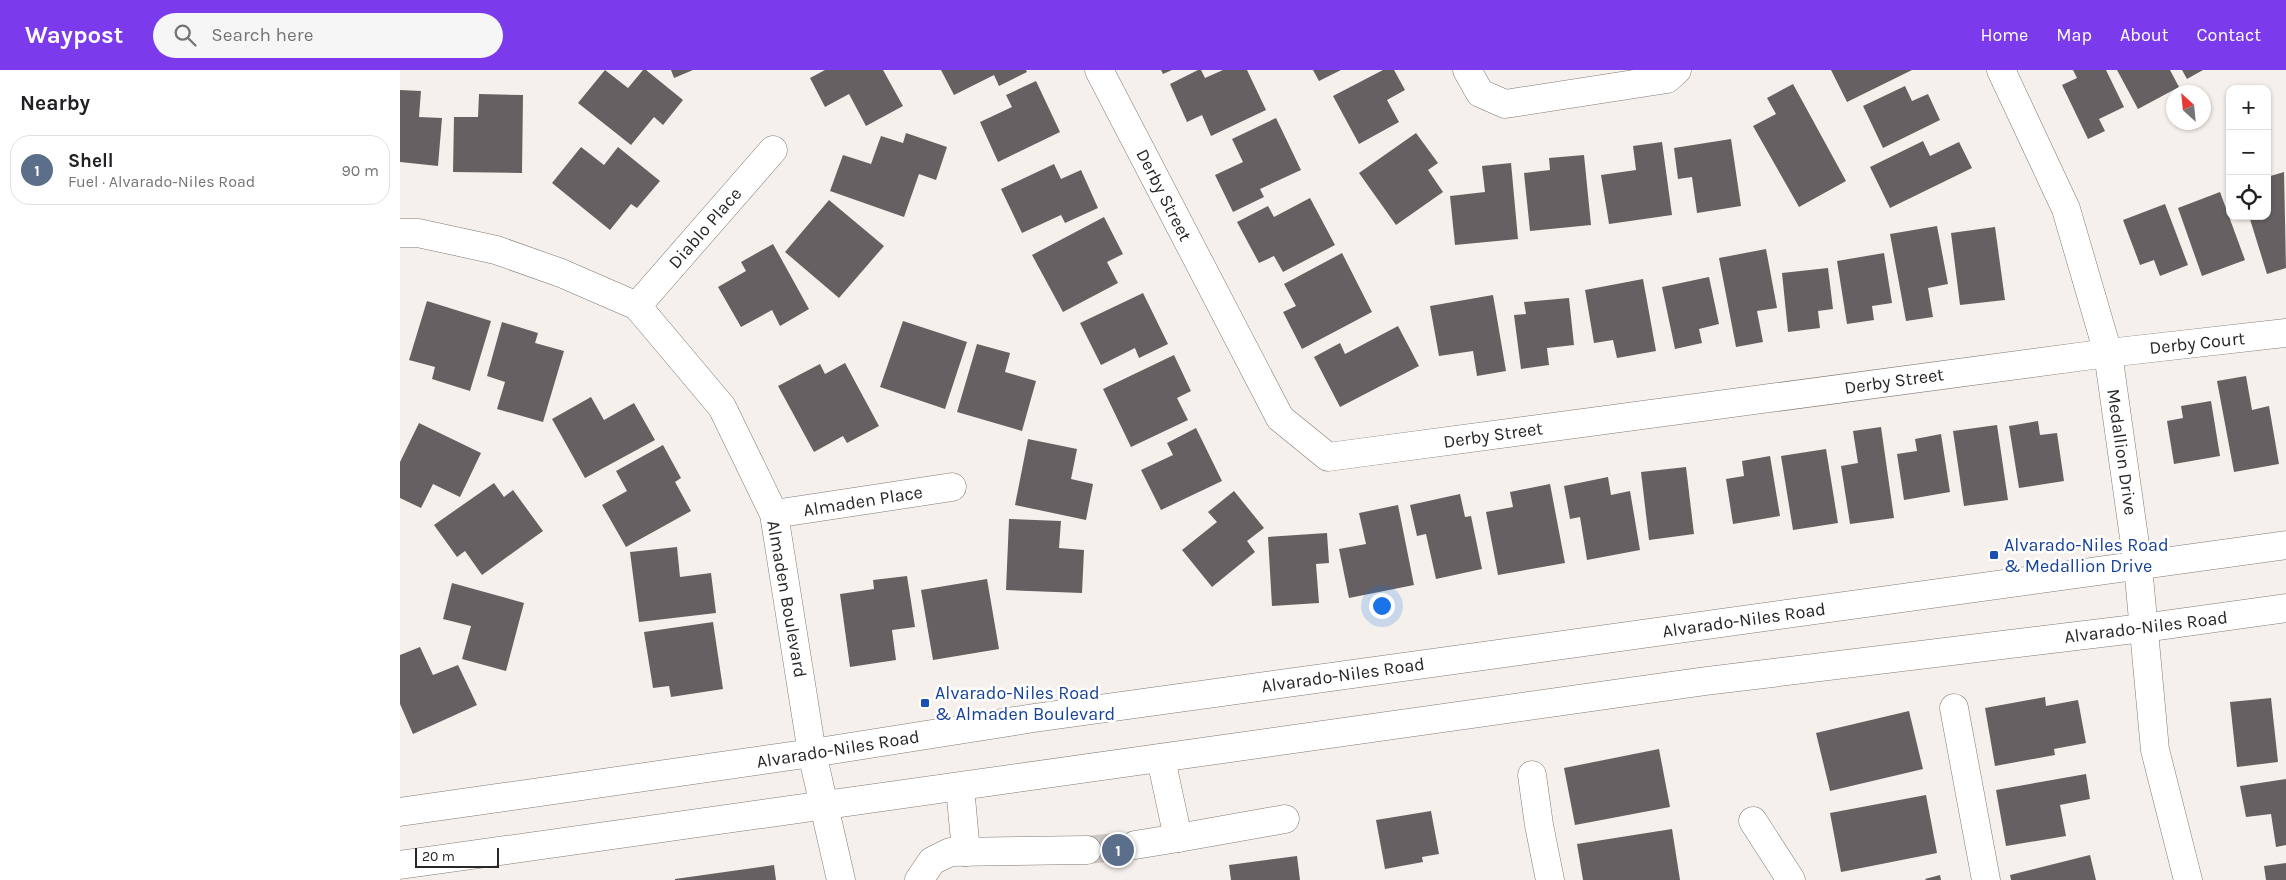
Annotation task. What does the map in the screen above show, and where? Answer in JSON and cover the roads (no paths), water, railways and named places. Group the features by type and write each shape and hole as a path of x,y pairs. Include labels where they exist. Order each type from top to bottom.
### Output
{"street":[{"name":"Derby Street","path":"1099,70 1280,418 1328,457 2108,353"},
{"path":"1467,70 1480,93 1505,104 1666,79 1677,70"},
{"name":"Medallion Drive","path":"2001,70 2066,209 2108,353 2138,566 2155,750 2188,880"},
{"name":"Diablo Place","path":"637,306 773,150"},
{"name":"Almaden Boulevard","path":"400,233 418,233 496,250 561,273 637,306 722,407 774,514 812,753 841,880"},
{"name":"Derby Court","path":"2108,353 2286,333"},
{"name":"Almaden Place","path":"774,514 952,487"},
{"name":"Alvarado-Niles Road","path":"403,814 1034,718 2286,544"},
{"name":"Alvarado-Niles Road","path":"400,865 1706,681 2144,628 2286,608"},
{"path":"1954,708 1986,880"},
{"path":"1161,759 1178,838"},
{"path":"1532,775 1538,825 1550,880"},
{"path":"960,787 966,852"},
{"path":"1135,845 1285,819"},
{"path":"1753,821 1791,880"},
{"path":"919,880 932,861 950,852 1086,850"}],"tunnel":[{"path":"1087,850 1135,845"}],"place":[{"name":"Alvarado-Niles Road & Medallion Drive","path":"1994,555"},
{"name":"Alvarado-Niles Road & Almaden Boulevard","path":"925,703"},
{"name":"Shell","path":"1118,850"}]}
